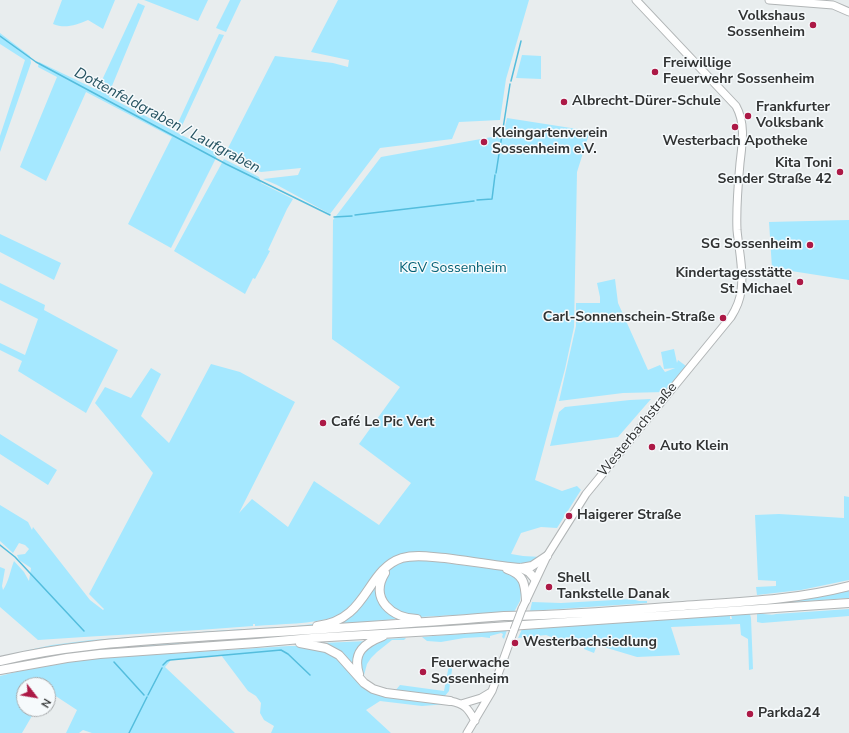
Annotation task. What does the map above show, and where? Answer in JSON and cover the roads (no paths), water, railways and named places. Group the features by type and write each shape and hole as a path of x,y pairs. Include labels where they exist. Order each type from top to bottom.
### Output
{"highway":[{"path":"288,631 332,622 348,614 362,600 382,571 393,562 403,558 426,556 520,571 532,566 547,556"},
{"path":"438,622 406,618 387,608 381,597 380,585 384,575 392,566 406,560 423,558 529,572 535,579"},
{"path":"520,571 525,587 526,600"},
{"path":"0,662 58,649 101,644 765,600 823,592 849,586"},
{"path":"0,670 66,658 100,654 390,633 849,603"},
{"path":"360,677 356,663 358,655 362,649 373,640 390,633"},
{"path":"286,641 316,645 333,651 344,660 368,686 379,691 450,701"}],"main road":[{"name":"Westerbachstraße","path":"467,733 492,691 522,609 547,556 586,494 729,319 736,308 742,290 741,263 737,230 737,198 742,139 741,117 736,106 636,0"},
{"path":"769,0 833,5 849,12"},
{"path":"461,704 481,698 492,691"},
{"path":"450,701 468,708 475,721"}],"waterway":[{"name":"Dottenfeldgraben / Laufgraben","path":"0,36 36,62 226,164 330,215"},
{"name":"Dottenfeldgraben / Laufgraben","path":"511,81 521,41"},
{"name":"Dottenfeldgraben / Laufgraben","path":"496,173 510,84"},
{"name":"Dottenfeldgraben / Laufgraben","path":"477,200 492,199 495,175"},
{"name":"Dottenfeldgraben / Laufgraben","path":"355,215 474,201"},
{"name":"Dottenfeldgraben / Laufgraben","path":"334,217 352,216"},
{"path":"0,545 15,557 84,631"},
{"path":"163,665 170,660 281,650 288,654 310,675"},
{"path":"114,662 144,695"},
{"path":"148,695 162,668"},
{"path":"129,733 147,697"}],"place":[{"name":"Volkshaus Sossenheim","path":"813,25"},
{"name":"Freiwillige Feuerwehr Sossenheim","path":"655,72"},
{"name":"Albrecht-Dürer-Schule","path":"564,102"},
{"name":"Frankfurter Volksbank","path":"748,116"},
{"name":"Westerbach Apotheke","path":"735,127"},
{"name":"Kleingartenverein Sossenheim e.V.","path":"484,142"},
{"name":"Kita Toni Sender Straße 42","path":"840,172"},
{"name":"SG Sossenheim","path":"810,245"},
{"name":"Kindertagesstätte St. Michael","path":"800,282"},
{"name":"Carl-Sonnenschein-Straße","path":"723,318"},
{"name":"Café Le Pic Vert","path":"323,423"},
{"name":"Auto Klein","path":"652,447"},
{"name":"Haigerer Straße","path":"569,516"},
{"name":"Shell Tankstelle Danak","path":"549,587"},
{"name":"Westerbachsiedlung","path":"515,643"},
{"name":"Feuerwache Sossenheim","path":"423,672"},
{"name":"Parkda24","path":"750,714"}],"park label":[{"name":"KGV Sossenheim","path":"453,269"}]}
